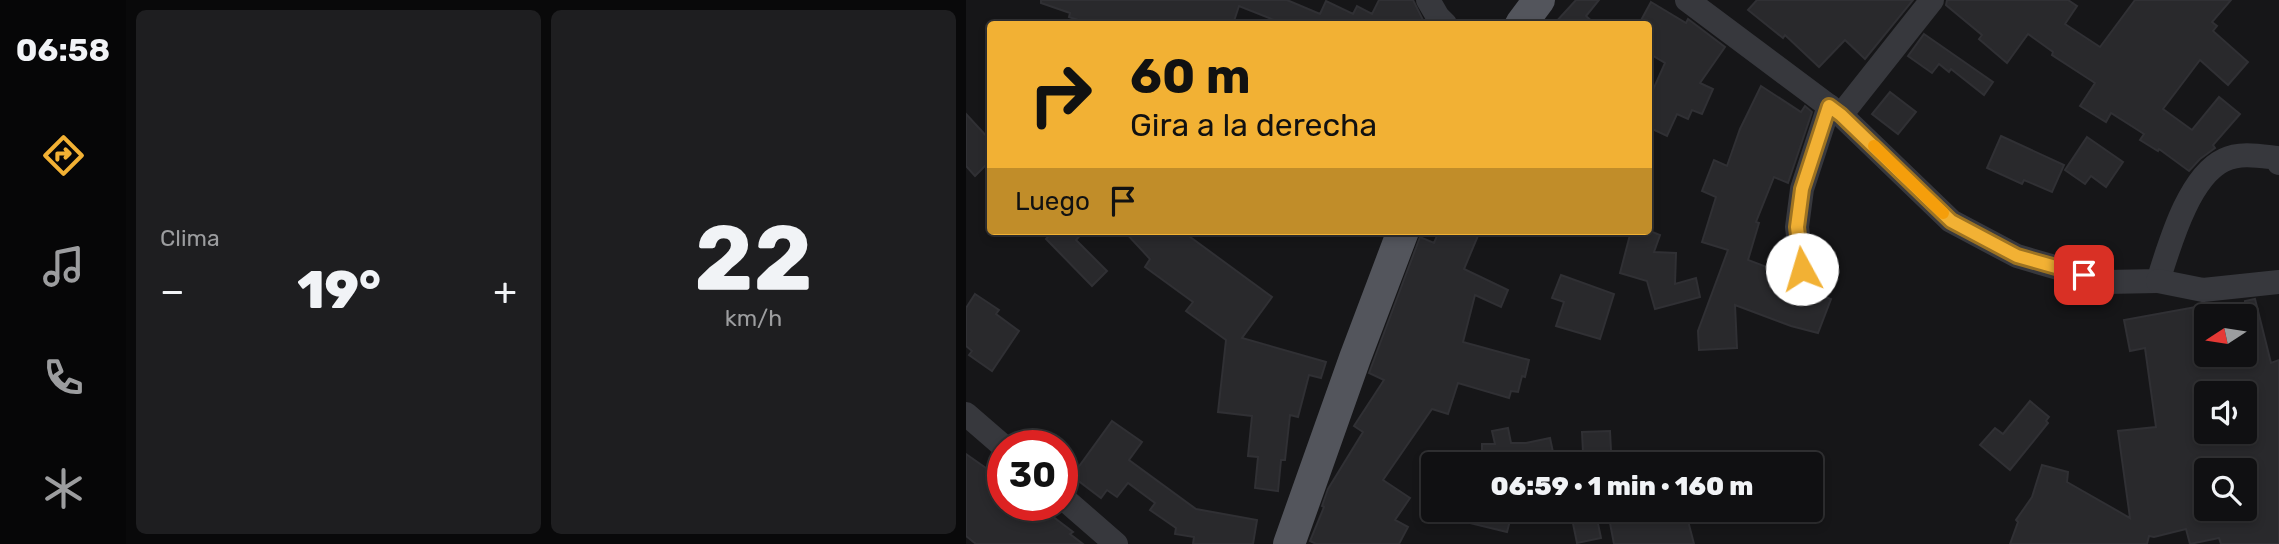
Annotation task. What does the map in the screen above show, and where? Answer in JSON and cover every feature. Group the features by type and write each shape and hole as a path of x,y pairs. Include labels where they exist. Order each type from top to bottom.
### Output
{"main road":[{"path":"1523,21 1539,0"},
{"path":"1289,544 1355,358 1402,235"}],"street":[{"path":"1428,0 1442,21"},
{"path":"1687,0 1835,111 1951,221 2017,256 2106,282 2158,282 2203,290 2279,282"},
{"path":"1802,269 1797,227 1802,189 1835,111 1932,0"},
{"path":"2158,282 2175,228 2199,181 2224,160 2252,154 2277,158 2279,163"},
{"path":"966,414 987,432"},
{"path":"1078,511 1116,544"}],"building":[{"path":"1041,0 1287,0 1320,14 1326,1 1353,14 1357,6 1372,14 1379,0 1413,0 1424,21 1274,21 1239,6 1234,21 1081,21 1069,17 1070,13 1041,3"},
{"path":"1576,0 1599,0 1586,16 1592,21 1557,21"},
{"path":"1757,0 1913,0 1865,59 1845,40 1819,67 1785,35 1783,38 1748,10"},
{"path":"1947,0 2068,0 2077,6 2065,24 2100,47 2135,0 2231,0 2212,22 2217,26 2213,31 2248,62 2228,85 2200,60 2163,109 2192,130 2219,97 2240,114 2213,145 2215,148 2189,171 2159,149 2158,151 2140,140 2144,134 2111,113 2106,122 2080,106 2095,83 2052,55 2053,52 2028,34 2007,63 1979,39 1982,35 1946,5"},
{"path":"1651,2 1686,23 1688,19 1725,47 1700,83 1713,89 1702,114 1692,110 1688,119 1677,114 1667,136 1652,129 1652,92 1665,63 1652,55 1652,21 1641,21"},
{"path":"1924,34 1993,82 1984,95 1951,69 1949,72 1939,64 1932,73 1908,56"},
{"path":"1761,86 1801,112 1805,106 1812,112 1788,183 1774,177 1756,222 1759,223 1748,260 1785,274 1783,279 1818,290 1817,294 1831,299 1818,333 1735,305 1737,348 1699,350 1698,331 1728,250 1702,242 1716,197 1702,191 1714,160 1727,166 1740,129"},
{"path":"1890,92 1916,112 1898,134 1872,114"},
{"path":"966,114 987,137 987,164 975,176 966,166"},
{"path":"2001,136 2064,165 2052,192 2024,180 2022,184 1987,168"},
{"path":"2087,137 2123,162 2106,187 2091,176 2085,184 2065,170"},
{"path":"1652,232 1660,235 1654,252 1676,253 1675,284 1696,278 1700,297 1655,309 1647,281 1620,273 1630,235 1652,235"},
{"path":"1050,235 1080,235 1076,240 1107,271 1092,286 1046,239"},
{"path":"1128,235 1187,235 1272,297 1242,338 1326,362 1321,378 1309,375 1298,417 1290,415 1278,491 1255,488 1258,457 1248,456 1252,416 1218,412 1226,340 1186,311 1193,302 1145,267 1150,259"},
{"path":"1437,235 1478,235 1464,269 1508,290 1501,307 1475,295 1463,342 1529,360 1525,377 1522,376 1518,392 1511,391 1509,398 1458,383 1448,414 1432,409 1383,480 1410,498 1395,520 1408,527 1399,544 1316,544 1310,541 1324,507 1322,506 1328,489 1363,432 1354,426 1384,380 1369,373 1420,237 1434,243"},
{"path":"1561,275 1614,294 1600,339 1556,326 1564,302 1552,298"},
{"path":"975,294 999,310 996,314 1019,331 992,371 969,355 972,351 966,346 966,308"},
{"path":"2255,299 2256,304 2245,304 2245,301"},
{"path":"2194,307 2194,368 2258,368 2258,311 2271,363 2279,360 2279,544 2221,544 2219,538 2190,544 2186,529 2149,536 2147,544 2010,544 2018,522 2016,520 2032,497 2042,465 2068,472 2067,482 2130,518 2118,431 2156,427 2145,348 2130,351 2124,320"},
{"path":"2030,401 2049,417 2046,421 2048,423 2010,470 1980,445 1995,428 2003,434"},
{"path":"1112,421 1142,442 1129,460 1196,509 1257,520 1253,544 1193,544 1194,537 1175,534 1176,528 1150,510 1155,503 1128,483 1117,497 1107,490 1101,498 1078,481 1078,468"},
{"path":"1508,428 1511,443 1550,438 1553,452 1482,452 1482,444 1495,444 1492,431"},
{"path":"1610,431 1611,451 1583,452 1582,432"},
{"path":"966,454 987,469 987,521 1059,521 1083,544 976,544 966,536"},
{"path":"1466,522 1510,522 1507,532"},
{"path":"1573,522 1598,522 1601,538 1577,543"},
{"path":"1688,522 1694,544 1614,544 1610,523"}],"slow traffic":[{"path":"1874,146 1943,213"}],"route":[{"path":"1802,269 1797,227 1802,189 1829,106 1951,221 2017,256 2084,275"}]}
